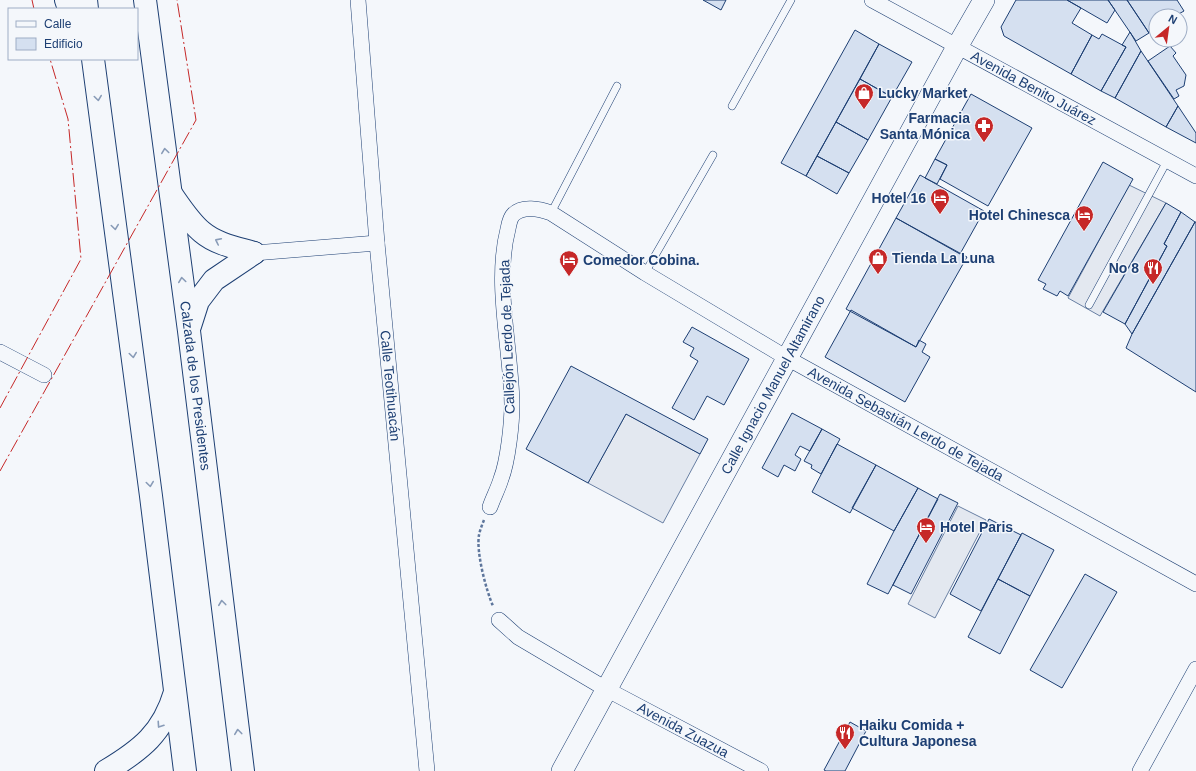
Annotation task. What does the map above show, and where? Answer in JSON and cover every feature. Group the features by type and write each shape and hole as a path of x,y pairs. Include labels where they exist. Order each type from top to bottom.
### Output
{"highway":[{"name":"Calzada de los Presidentes","path":"145,0 189,330 243,771"},
{"path":"92,62 150,488 185,771"},
{"path":"170,194 192,222 203,233 223,243 254,253"},
{"path":"189,330 198,301 214,280 254,253"},
{"path":"106,771 137,751 150,739 162,724 176,689"}],"street":[{"name":"Calle Teotihuacán","path":"358,0 377,243 427,771"},
{"name":"Avenida Benito Juárez","path":"872,0 1196,176"},
{"name":"Calle Ignacio Manuel Altamirano","path":"562,771 984,0"},
{"name":"Callejón Lerdo de Tejada","path":"490,507 502,478 508,446 512,405 502,279 504,243 509,222 514,214 522,210 544,210"},
{"name":"Avenida Sebastián Lerdo de Tejada","path":"544,210 645,273 787,358 1196,584"},
{"path":"254,253 377,243"},
{"path":"0,352 44,376"},
{"path":"498,620 518,637 606,689"},
{"path":"1140,771 1196,669"},
{"name":"Avenida Zuazua","path":"606,689 761,771"}],"lane":[{"path":"732,106 791,0"},
{"path":"544,210 617,86"},
{"path":"645,273 713,154"},
{"path":"1089,305 1167,161"}],"path":[{"path":"490,507 479,536 479,549 490,600 498,620"}],"shaded area":[{"path":"1129,185 1166,203 1100,316 1068,298"},
{"path":"626,414 700,454 663,523 588,483"},
{"path":"958,506 986,520 935,618 908,604"}],"building":[{"path":"703,0 726,0 721,10"},
{"path":"1016,0 1067,0 1081,8 1072,23 1092,35 1071,74 1004,36 1001,27"},
{"path":"1067,0 1108,0 1115,10 1107,23"},
{"path":"1108,0 1127,0 1148,32 1148,34 1136,41"},
{"path":"1127,0 1177,0 1182,8 1148,8 1148,32"},
{"path":"855,30 879,44 806,176 781,163"},
{"path":"1130,32 1141,51 1115,98 1101,91 1126,47 1122,45"},
{"path":"1102,34 1126,47 1101,91 1071,74 1092,35 1099,39"},
{"path":"879,44 912,62 892,97 860,79"},
{"path":"1167,48 1172,48 1176,53 1173,56 1186,75 1184,86 1176,90 1179,96 1174,99 1148,61"},
{"path":"1141,51 1178,106 1166,127 1115,98"},
{"name":"Lucky Market","path":"860,79 892,97 868,140 836,122"},
{"name":"Farmacia Santa Mónica","path":"971,94 1032,128 988,206 940,179 947,165 935,159"},
{"path":"1178,106 1196,133 1196,143 1166,127"},
{"path":"836,122 868,140 849,173 817,156"},
{"path":"817,156 849,173 837,194 806,176"},
{"path":"935,159 947,165 937,184 925,178"},
{"name":"Hotel Chinesca","path":"1103,162 1133,179 1068,296 1060,291 1057,296 1043,289 1046,284 1038,280"},
{"name":"Hotel 16","path":"920,175 984,211 960,254 896,218"},
{"path":"1166,203 1181,212 1164,244 1167,246 1125,324 1103,312"},
{"name":"No 8","path":"1181,212 1195,222 1132,334 1125,324 1167,246 1164,244"},
{"path":"896,218 967,257 916,347 846,309"},
{"path":"1195,222 1196,392 1126,348 1132,334"},
{"path":"851,310 916,347 919,340 926,344 922,352 930,357 905,402 825,357"},
{"path":"692,327 749,359 724,405 707,396 694,420 672,408 698,361 690,356 694,348 683,342"},
{"path":"571,366 708,439 700,454 626,414 588,483 526,449"},
{"path":"792,413 822,429 810,451 800,446 795,455 801,459 795,471 784,465 778,477 762,468"},
{"path":"822,429 840,439 821,474 811,468 812,465 804,461"},
{"path":"837,444 876,465 850,513 812,492"},
{"path":"876,465 918,488 894,531 852,508"},
{"path":"918,488 938,499 888,594 867,584"},
{"name":"Hotel Paris","path":"940,494 958,503 911,594 893,585"},
{"path":"989,519 1021,535 981,611 950,594"},
{"path":"1022,533 1054,550 1030,596 998,579"},
{"path":"1085,574 1117,592 1062,688 1030,670"},
{"path":"998,579 1030,596 1000,654 968,637"},
{"name":"Haiku Comida + Cultura Japonesa","path":"850,722 866,731 845,771 824,770"}],"power":[{"path":"32,0 34,8"},
{"path":"0,471 196,120 177,0"},
{"path":"0,408 81,259 68,119 50,60"}],"place":[{"name":"Lucky Market","path":"864,110"},
{"name":"Farmacia Santa Mónica","path":"984,143"},
{"name":"Hotel 16","path":"940,215"},
{"name":"Hotel Chinesca","path":"1084,232"},
{"name":"Tienda La Luna","path":"878,275"},
{"name":"Comedor Cobina.","path":"569,277"},
{"name":"No 8","path":"1153,285"},
{"name":"Hotel Paris","path":"926,544"},
{"name":"Haiku Comida + Cultura Japonesa","path":"845,750"}]}
